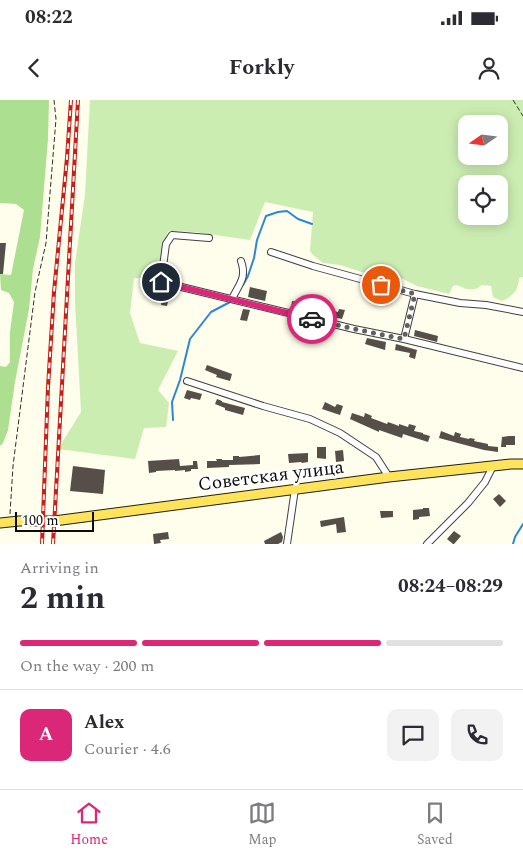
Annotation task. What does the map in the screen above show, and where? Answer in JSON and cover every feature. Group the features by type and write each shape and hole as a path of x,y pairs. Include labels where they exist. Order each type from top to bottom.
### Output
{"main road":[{"name":"Советская улица","path":"5,523 54,520 389,477 523,464"}],"street":[{"path":"209,238 172,235 166,244 161,282 523,368"},
{"path":"271,252 313,266 415,294 523,312"},
{"path":"234,300 245,271 241,261"},
{"path":"404,339 415,294"},
{"path":"187,381 262,406 310,419 340,432 376,457 389,477"},
{"path":"427,544 468,503 485,482 493,466"},
{"path":"288,544 295,489"}],"path":[{"path":"5,523 35,292 46,243 56,119 54,100"},
{"path":"514,100 523,116"}],"green space":[{"path":"0,100 49,100 48,139 40,237 33,269 29,309 8,430 0,446 0,366 6,367 10,362 10,332 14,302 9,293 1,290 0,274 11,275 24,210 16,204 0,203"},
{"path":"90,100 523,100 523,277 519,278 514,292 502,301 493,297 491,286 482,285 476,289 466,289 457,285 453,286 449,294 417,286 401,278 365,273 340,265 323,263 310,251 313,212 265,202 250,240 195,232 168,231 155,279 134,278 130,313 140,343 178,351 158,390 169,403 166,427 144,428 135,459 58,449 81,412 75,302 75,263 85,195"}],"building":[{"path":"0,243 6,243 3,274 0,274"},
{"path":"250,287 267,291 265,301 248,297"},
{"path":"163,291 170,292 167,306 161,305"},
{"path":"300,298 306,299 306,302 315,303 314,312 296,307 295,309 291,308 292,301 299,302"},
{"path":"243,309 250,310 247,321 240,320"},
{"path":"326,309 338,312 339,309 345,310 342,319 324,315"},
{"path":"291,321 308,324 307,334 301,333 301,330 289,328"},
{"path":"415,330 438,336 437,342 414,336"},
{"path":"367,338 386,342 385,350 365,344"},
{"path":"396,344 417,350 415,359 409,357 410,353 395,350"},
{"path":"207,365 232,374 230,381 216,377 217,375 205,370"},
{"path":"187,390 202,394 200,400 184,398"},
{"path":"217,399 245,408 243,415 225,410 225,408 215,404"},
{"path":"325,402 335,407 337,404 343,406 340,415 322,409"},
{"path":"352,413 364,417 365,413 372,416 371,418 387,424 388,422 399,426 399,424 408,427 409,424 416,426 414,431 430,436 428,442 403,434 402,438 379,430 379,432 350,419"},
{"path":"441,431 454,436 455,432 461,434 460,437 475,439 474,441 488,444 488,446 498,447 498,452 439,438"},
{"path":"515,436 515,445 501,447 502,437"},
{"path":"317,447 326,447 326,459 317,458"},
{"path":"343,450 344,461 336,462 335,451"},
{"path":"308,453 308,462 289,463 288,454"},
{"path":"260,455 260,464 207,468 207,461 217,461 216,459 233,460 233,456"},
{"path":"179,459 180,466 193,465 193,461 197,461 198,469 191,469 191,471 185,472 185,470 175,470 149,473 148,461"},
{"path":"73,466 105,470 103,494 70,491"},
{"path":"499,494 506,501 500,507 493,499"},
{"path":"429,508 430,516 419,517 419,519 413,520 413,510"},
{"path":"380,511 393,511 393,517 381,518"},
{"path":"344,517 346,532 337,533 336,524 321,527 320,521"},
{"path":"454,531 461,536 453,544 447,539"},
{"path":"168,532 169,539 160,540 161,543 154,544 153,534"},
{"path":"281,532 282,542 278,544 265,544 264,541"}],"waterway":[{"path":"243,285 248,276 257,240 266,216 287,211 298,219 312,224"},
{"path":"173,420 172,402 180,380 190,339 211,312 232,301"},
{"path":"513,544 523,524"}],"railway":[{"path":"42,544 54,292 71,100"},
{"path":"53,544 78,100"}],"way so far":[{"path":"312,319 404,339 415,294 381,285"}],"route":[{"path":"161,282 312,319"}]}
